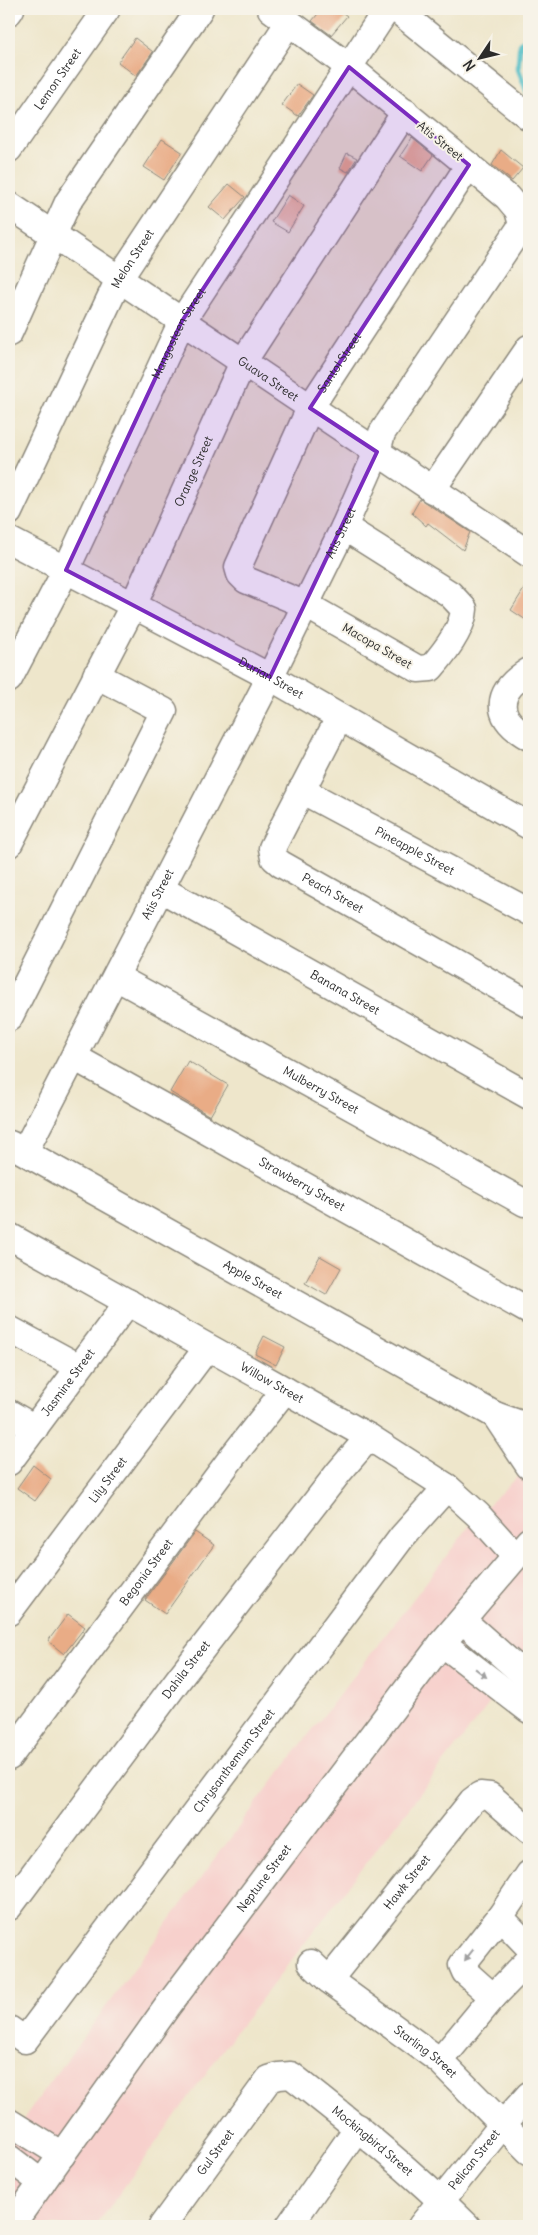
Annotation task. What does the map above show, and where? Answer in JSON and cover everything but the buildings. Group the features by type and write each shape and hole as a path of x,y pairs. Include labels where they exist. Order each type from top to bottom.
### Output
{"street":[{"name":"Lemon Street","path":"9,150 107,9"},
{"path":"9,333 68,202 200,9"},
{"name":"Mangosteen Street","path":"9,679 66,570 182,321 387,9"},
{"path":"396,9 529,117"},
{"name":"Atis Street","path":"17,1147 74,1057 270,677 344,527 376,452 382,433 394,412 522,226 518,210 507,196 349,67 280,15"},
{"name":"Melon Street","path":"9,512 119,279 280,15"},
{"name":"Orange Street","path":"9,844 133,606 243,362 405,112"},
{"name":"Santol Street","path":"240,574 238,567 240,560 310,408 470,165"},
{"name":"Guava Street","path":"9,205 529,554"},
{"path":"432,490 529,348"},
{"name":"Macopa Street","path":"240,574 254,583 306,605 412,666 424,670 431,668 460,626 464,617 464,609 459,601 344,527"},
{"name":"Durian Street","path":"9,540 270,677 529,826"},
{"path":"529,671 518,678 502,705 503,714 510,723 529,737"},
{"path":"9,1018 164,711 96,675"},
{"name":"Peach Street","path":"339,718 272,848 274,858 281,864 529,1004"},
{"name":"Pineapple Street","path":"301,790 529,912"},
{"name":"Banana Street","path":"160,890 529,1096"},
{"name":"Mulberry Street","path":"116,977 528,1206"},
{"name":"Strawberry Street","path":"74,1057 529,1311"},
{"name":"Apple Street","path":"17,1147 495,1415 529,1427"},
{"name":"Willow Street","path":"9,1236 369,1437 447,1487 478,1515 522,1549"},
{"name":"Jasmine Street","path":"9,1462 128,1302"},
{"path":"9,1328 79,1367"},
{"name":"Lily Street","path":"9,1612 207,1348"},
{"name":"Begonia Street","path":"9,1757 285,1390"},
{"path":"9,1413 35,1428"},
{"name":"Apple Street","path":"495,1415 529,1466"},
{"name":"Dahila Street","path":"9,1907 190,1665 339,1472 369,1437"},
{"name":"Chrysanthemum Street","path":"17,2034 402,1537 447,1487"},
{"name":"Neptune Street","path":"11,2226 167,2007 442,1644 522,1549"},
{"path":"462,1620 529,1679"},
{"path":"442,1644 529,1710"},
{"name":"Hawk Street","path":"320,1972 472,1801 480,1795 490,1796 529,1830"},
{"path":"493,1997 464,1972 462,1965 500,1917 529,1874"},
{"path":"500,1917 529,1947"},
{"path":"440,2061 493,1997 529,1960"},
{"name":"Starling Street","path":"320,1972 440,2061 529,2151"},
{"name":"Mockingbird Street","path":"269,2079 291,2075 358,2127 441,2200 467,2226"},
{"name":"Gul Street","path":"162,2226 269,2079"},
{"name":"Pelican Street","path":"421,2226 502,2124 529,2095"},
{"path":"289,2226 358,2127"},
{"path":"13,2136 62,2156"},
{"path":"9,2158 42,2183"}],"highlighted area":[{"path":"349,67 469,165 310,408 377,452 270,677 66,570 182,321"}],"shaded area":[{"path":"529,1465 529,1652 230,2040 96,2226 9,2226 9,2138 263,1794 478,1515"}],"waterway":[{"path":"529,35 520,44 518,68 529,97"}]}
